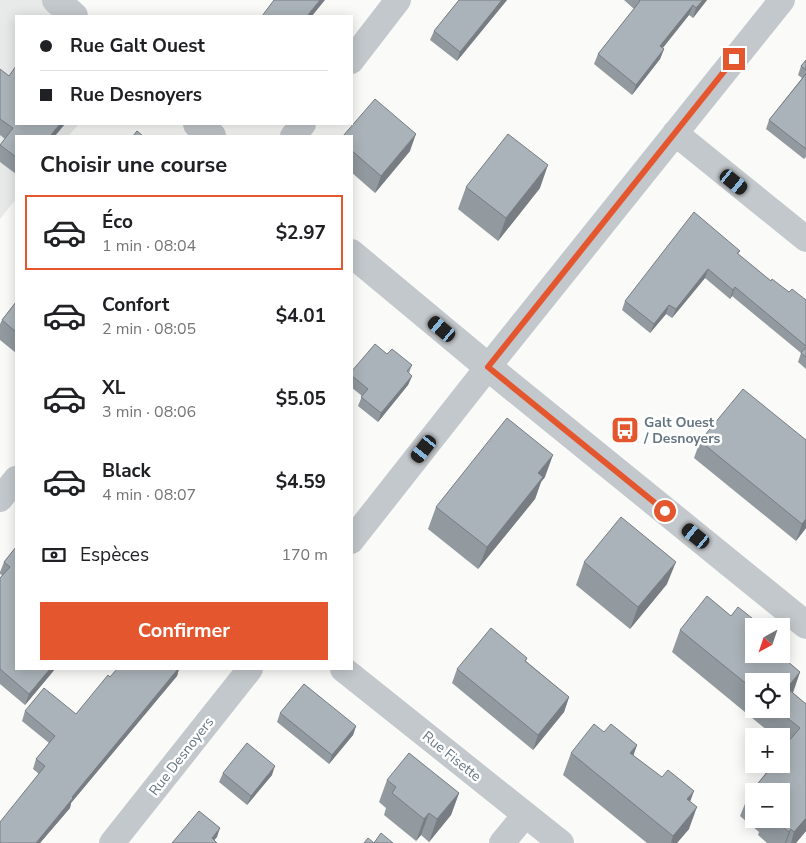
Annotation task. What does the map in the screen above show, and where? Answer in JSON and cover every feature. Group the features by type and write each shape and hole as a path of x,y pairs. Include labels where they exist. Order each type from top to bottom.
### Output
{"street":[{"path":"56,0 73,15"},
{"path":"353,58 398,0"},
{"path":"353,538 782,0"},
{"path":"198,125 211,135"},
{"path":"294,135 302,125"},
{"path":"675,134 806,240"},
{"path":"353,255 488,367 806,625"},
{"path":"0,499 15,479"},
{"name":"Rue Desnoyers","path":"112,843 249,670"},
{"name":"Rue Fisette","path":"344,670 561,843"},
{"path":"502,843 525,815"}],"shaded area":[{"path":"0,0 56,0 73,15 15,15 15,125 78,125 69,135 15,135 15,200 0,219"}],"building":[{"path":"274,0 320,0 308,15 263,15"},
{"path":"459,0 502,0 460,52 434,31"},
{"path":"639,0 703,0 696,8 693,5 660,46 664,49 636,85 598,54"},
{"path":"806,60 806,70 801,66"},
{"path":"15,67 15,125 59,125 51,135 15,135 15,156 0,145 13,128 0,119 0,69 9,76"},
{"path":"806,74 806,149 769,120"},
{"path":"375,99 416,134 381,176 353,152 353,135 344,135"},
{"path":"137,131 142,135 134,135"},
{"path":"508,134 548,165 506,218 466,187"},
{"path":"694,212 740,251 737,253 771,281 772,279 789,292 792,289 806,300 806,346 735,287 733,290 708,269 676,309 669,305 654,324 625,301"},
{"path":"15,303 15,331 2,320"},
{"path":"375,344 387,354 392,349 412,365 407,371 412,376 381,413 361,397 368,389 353,377 353,370"},
{"path":"806,347 806,357 801,353"},
{"path":"743,389 806,440 806,519 802,524 700,441"},
{"path":"507,418 553,455 538,473 543,477 487,547 436,507"},
{"path":"621,517 676,562 638,607 584,562"},
{"path":"15,548 15,670 49,670 29,694 0,669 0,578 10,567 4,562"},
{"path":"707,596 731,616 738,607 752,618 745,618 745,663 789,663 800,672 790,684 790,673 745,673 745,683 680,630"},
{"path":"491,628 527,658 525,661 569,697 538,735 457,669"},
{"path":"116,670 177,670 36,843 0,843 0,822 45,766 36,759 55,736 25,711 44,688 76,714 108,675 110,677"},
{"path":"304,684 356,726 332,755 280,713"},
{"path":"790,691 806,704 806,818 794,832 791,829 789,832 784,828 790,828 790,783 758,783 767,773 790,773 790,740 800,728 787,718 790,718"},
{"path":"594,724 604,732 611,724 637,745 630,753 662,777 668,770 694,791 687,799 697,807 673,836 571,753"},
{"path":"247,743 275,766 251,796 223,773"},
{"path":"409,753 459,793 437,819 429,813 424,819 392,793 396,787 387,780"},
{"path":"199,811 220,828 212,838 217,843 172,843"},
{"path":"381,833 393,843 374,843"},
{"path":"368,838 374,843 364,843"}],"place":[{"name":"Galt Ouest / Desnoyers","path":"625,430"}],"route":[{"path":"665,511 488,367 734,59"}]}
